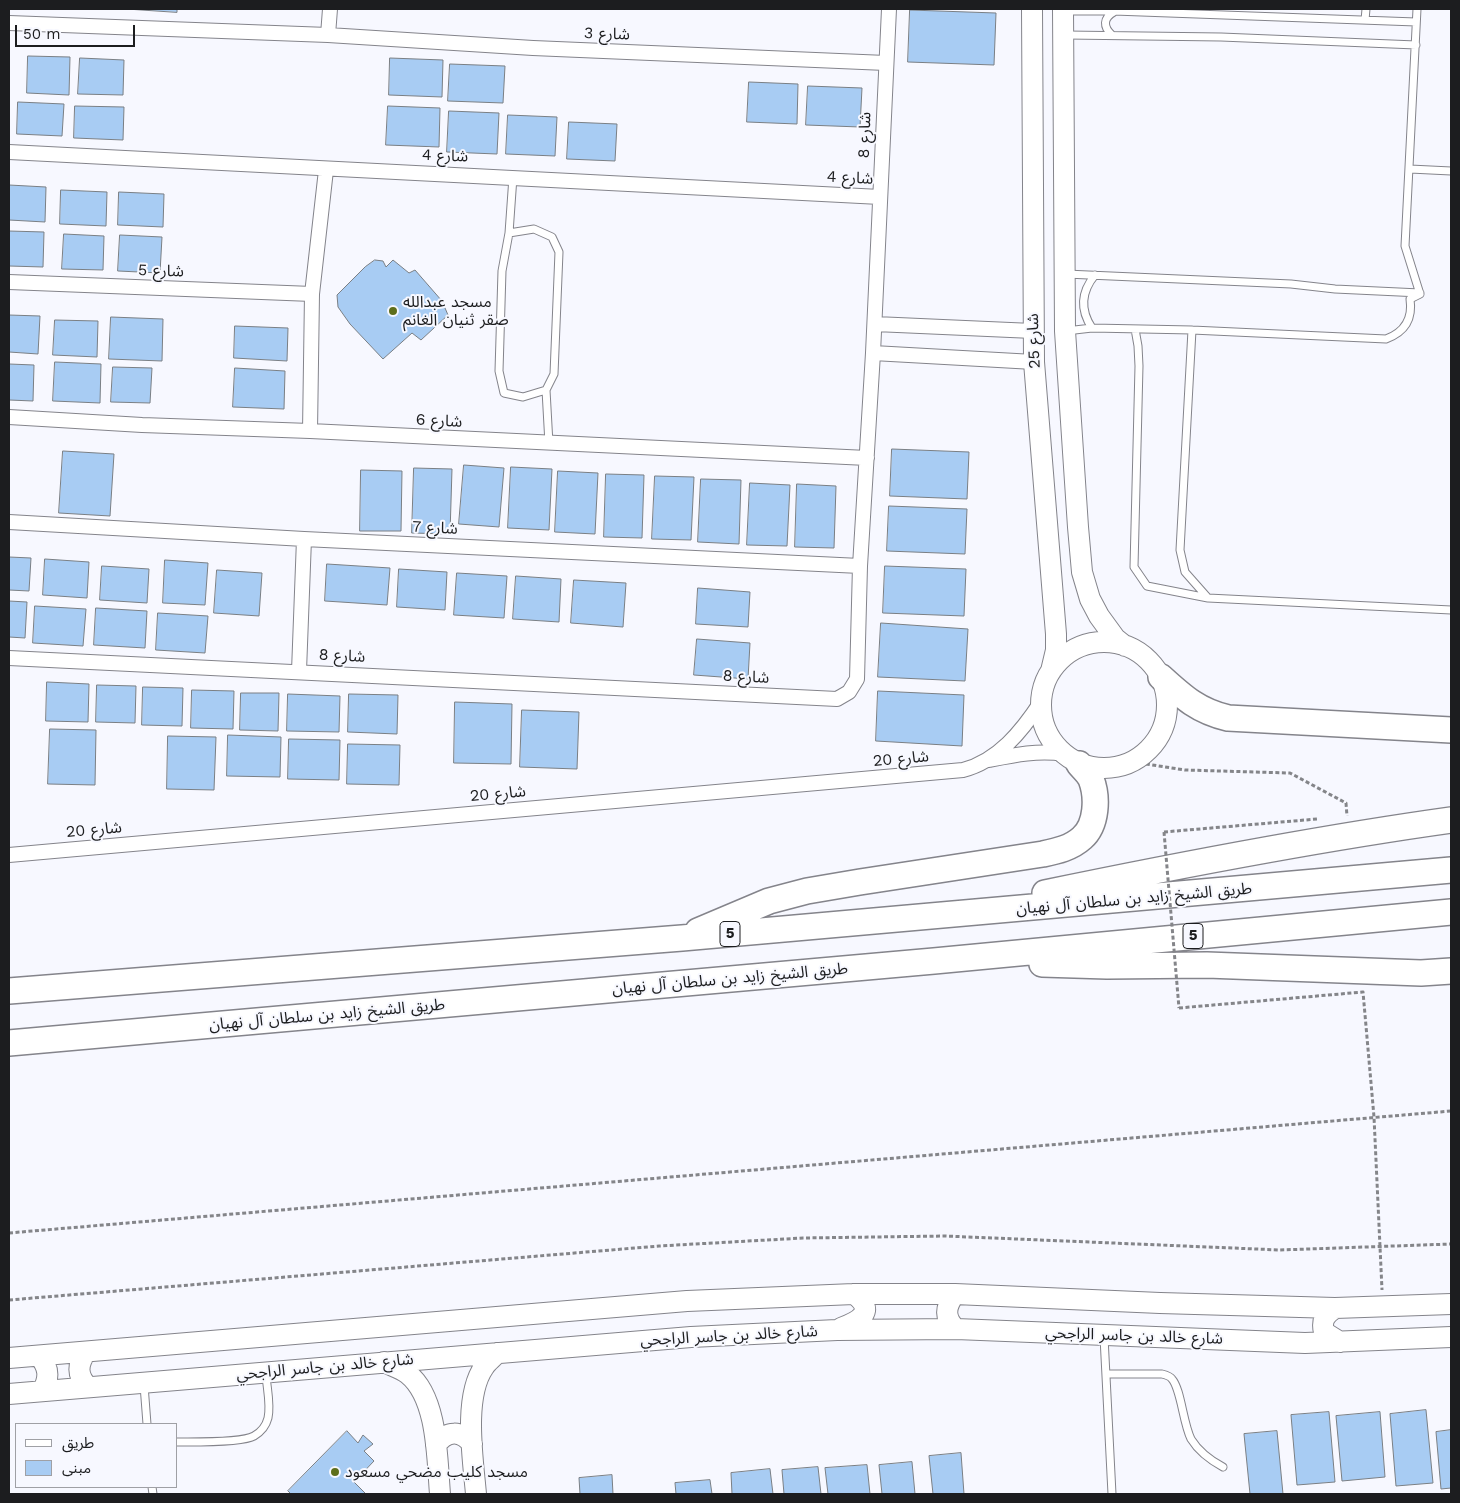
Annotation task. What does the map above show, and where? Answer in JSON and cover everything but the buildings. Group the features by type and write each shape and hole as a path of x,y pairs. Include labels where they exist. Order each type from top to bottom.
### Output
{"highway":[{"path":"1161,677 1195,705 1208,712 1228,718 1451,730"},
{"path":"682,938 745,910 789,895 860,882 1043,854 1070,846 1087,833 1091,827 1095,808 1093,786 1088,774 1072,759"},
{"path":"930,917 1187,864 1352,834 1451,820"},
{"name":"طريق الشيخ زايد بن سلطان آل نهيان","path":"9,991 682,938 1451,870"},
{"name":"طريق الشيخ زايد بن سلطان آل نهيان","path":"9,1043 934,961 1451,912"},
{"path":"934,961 1107,966 1207,964 1421,973 1451,972"}],"street":[{"path":"328,35 330,9"},
{"name":"شارع 8","path":"9,658 837,699 848,692 857,679 860,566 875,324 889,9"},
{"name":"شارع 25","path":"1032,9 1033,331 1056,625 1056,650 1051,671"},
{"name":"شارع 25","path":"1063,10 1065,331 1078,527 1084,580 1090,599 1099,616 1115,638 1125,646"},
{"name":"شارع 3","path":"9,23 328,35 533,48 886,63"},
{"name":"شارع 4","path":"9,152 326,170 513,177 880,197"},
{"path":"310,432 312,294 326,170"},
{"name":"شارع 5","path":"9,282 312,294"},
{"path":"875,324 1033,331"},
{"path":"873,353 1034,362"},
{"name":"شارع 6","path":"9,417 142,425 867,458"},
{"name":"شارع 7","path":"9,522 304,539 860,566"},
{"name":"شارع 8","path":"298,671 304,539"},
{"path":"1108,642 1125,646 1139,652 1148,659 1161,677 1167,698 1166,720 1158,740 1147,752 1133,762 1123,766 1101,769 1072,759 1053,743 1042,718 1042,691 1051,671 1066,655 1086,645 1108,642"},
{"name":"شارع 20","path":"988,760 1015,737 1041,702"},
{"name":"شارع 20","path":"9,855 917,775 963,770 988,760 1029,752 1047,752 1072,759"},
{"path":"837,1330 855,1323 863,1317 865,1309 863,1301 854,1294"},
{"name":"شارع خالد بن جاسر الراجحي","path":"9,1358 686,1301 854,1294 956,1294 1335,1308 1451,1304"},
{"path":"956,1294 948,1305 947,1314 950,1323 956,1329"},
{"path":"1335,1308 1325,1316 1322,1324 1324,1332 1340,1342"},
{"name":"شارع خالد بن جاسر الراجحي","path":"9,1394 691,1337 837,1330 956,1329 1305,1343 1451,1337"},
{"path":"86,1352 79,1366 80,1374 88,1387"},
{"path":"476,1494 471,1420 476,1386 483,1368 497,1353"},
{"path":"39,1356 47,1369 46,1384 42,1391"},
{"path":"384,1362 408,1374 421,1388 434,1421 440,1494"},
{"path":"436,1445 441,1438 450,1434 459,1434 467,1438 472,1444"}],"lane":[{"path":"1365,20 1366,9"},
{"path":"1416,9 1416,46 1405,246 1420,294"},
{"path":"1063,10 1214,12 1416,22"},
{"path":"1112,35 1106,30 1104,22 1108,15 1114,11"},
{"path":"1063,35 1221,38 1416,46"},
{"path":"1410,168 1451,170"},
{"path":"513,177 509,233 502,271 499,371 504,393 523,397 546,390"},
{"path":"509,233 534,230 552,237 559,252 554,374 546,390 549,444"},
{"path":"1064,274 1291,284 1335,289 1420,294"},
{"path":"1092,328 1084,313 1083,297 1095,275"},
{"path":"1065,331 1092,328 1192,330 1386,339 1396,336 1404,329 1410,320 1412,310 1410,299 1420,294"},
{"path":"1135,329 1139,366 1134,566 1147,586 1208,598 1451,610"},
{"path":"1192,330 1180,550 1186,572 1208,598"},
{"path":"1104,1335 1112,1494"},
{"path":"178,1442 247,1439 260,1432 265,1426 269,1412 266,1372"},
{"path":"1106,1374 1162,1374 1171,1377 1176,1384 1185,1424 1192,1440 1203,1454 1223,1467"},
{"path":"143,1382 147,1423"}],"path":[{"path":"1133,762 1186,770 1290,773 1346,803 1348,816 1338,817"},
{"path":"1318,819 1164,832 1179,1008 1363,992 1374,1117 1383,1306"},
{"path":"9,1233 1451,1111"},
{"path":"9,1300 649,1247 803,1238 945,1236 1280,1250 1451,1244"}],"place":[{"name":"مسجد عبدالله صقر ثنيان الغانم","path":"393,311"},
{"name":"مسجد كليب مضحي مسعود","path":"335,1472"}]}
